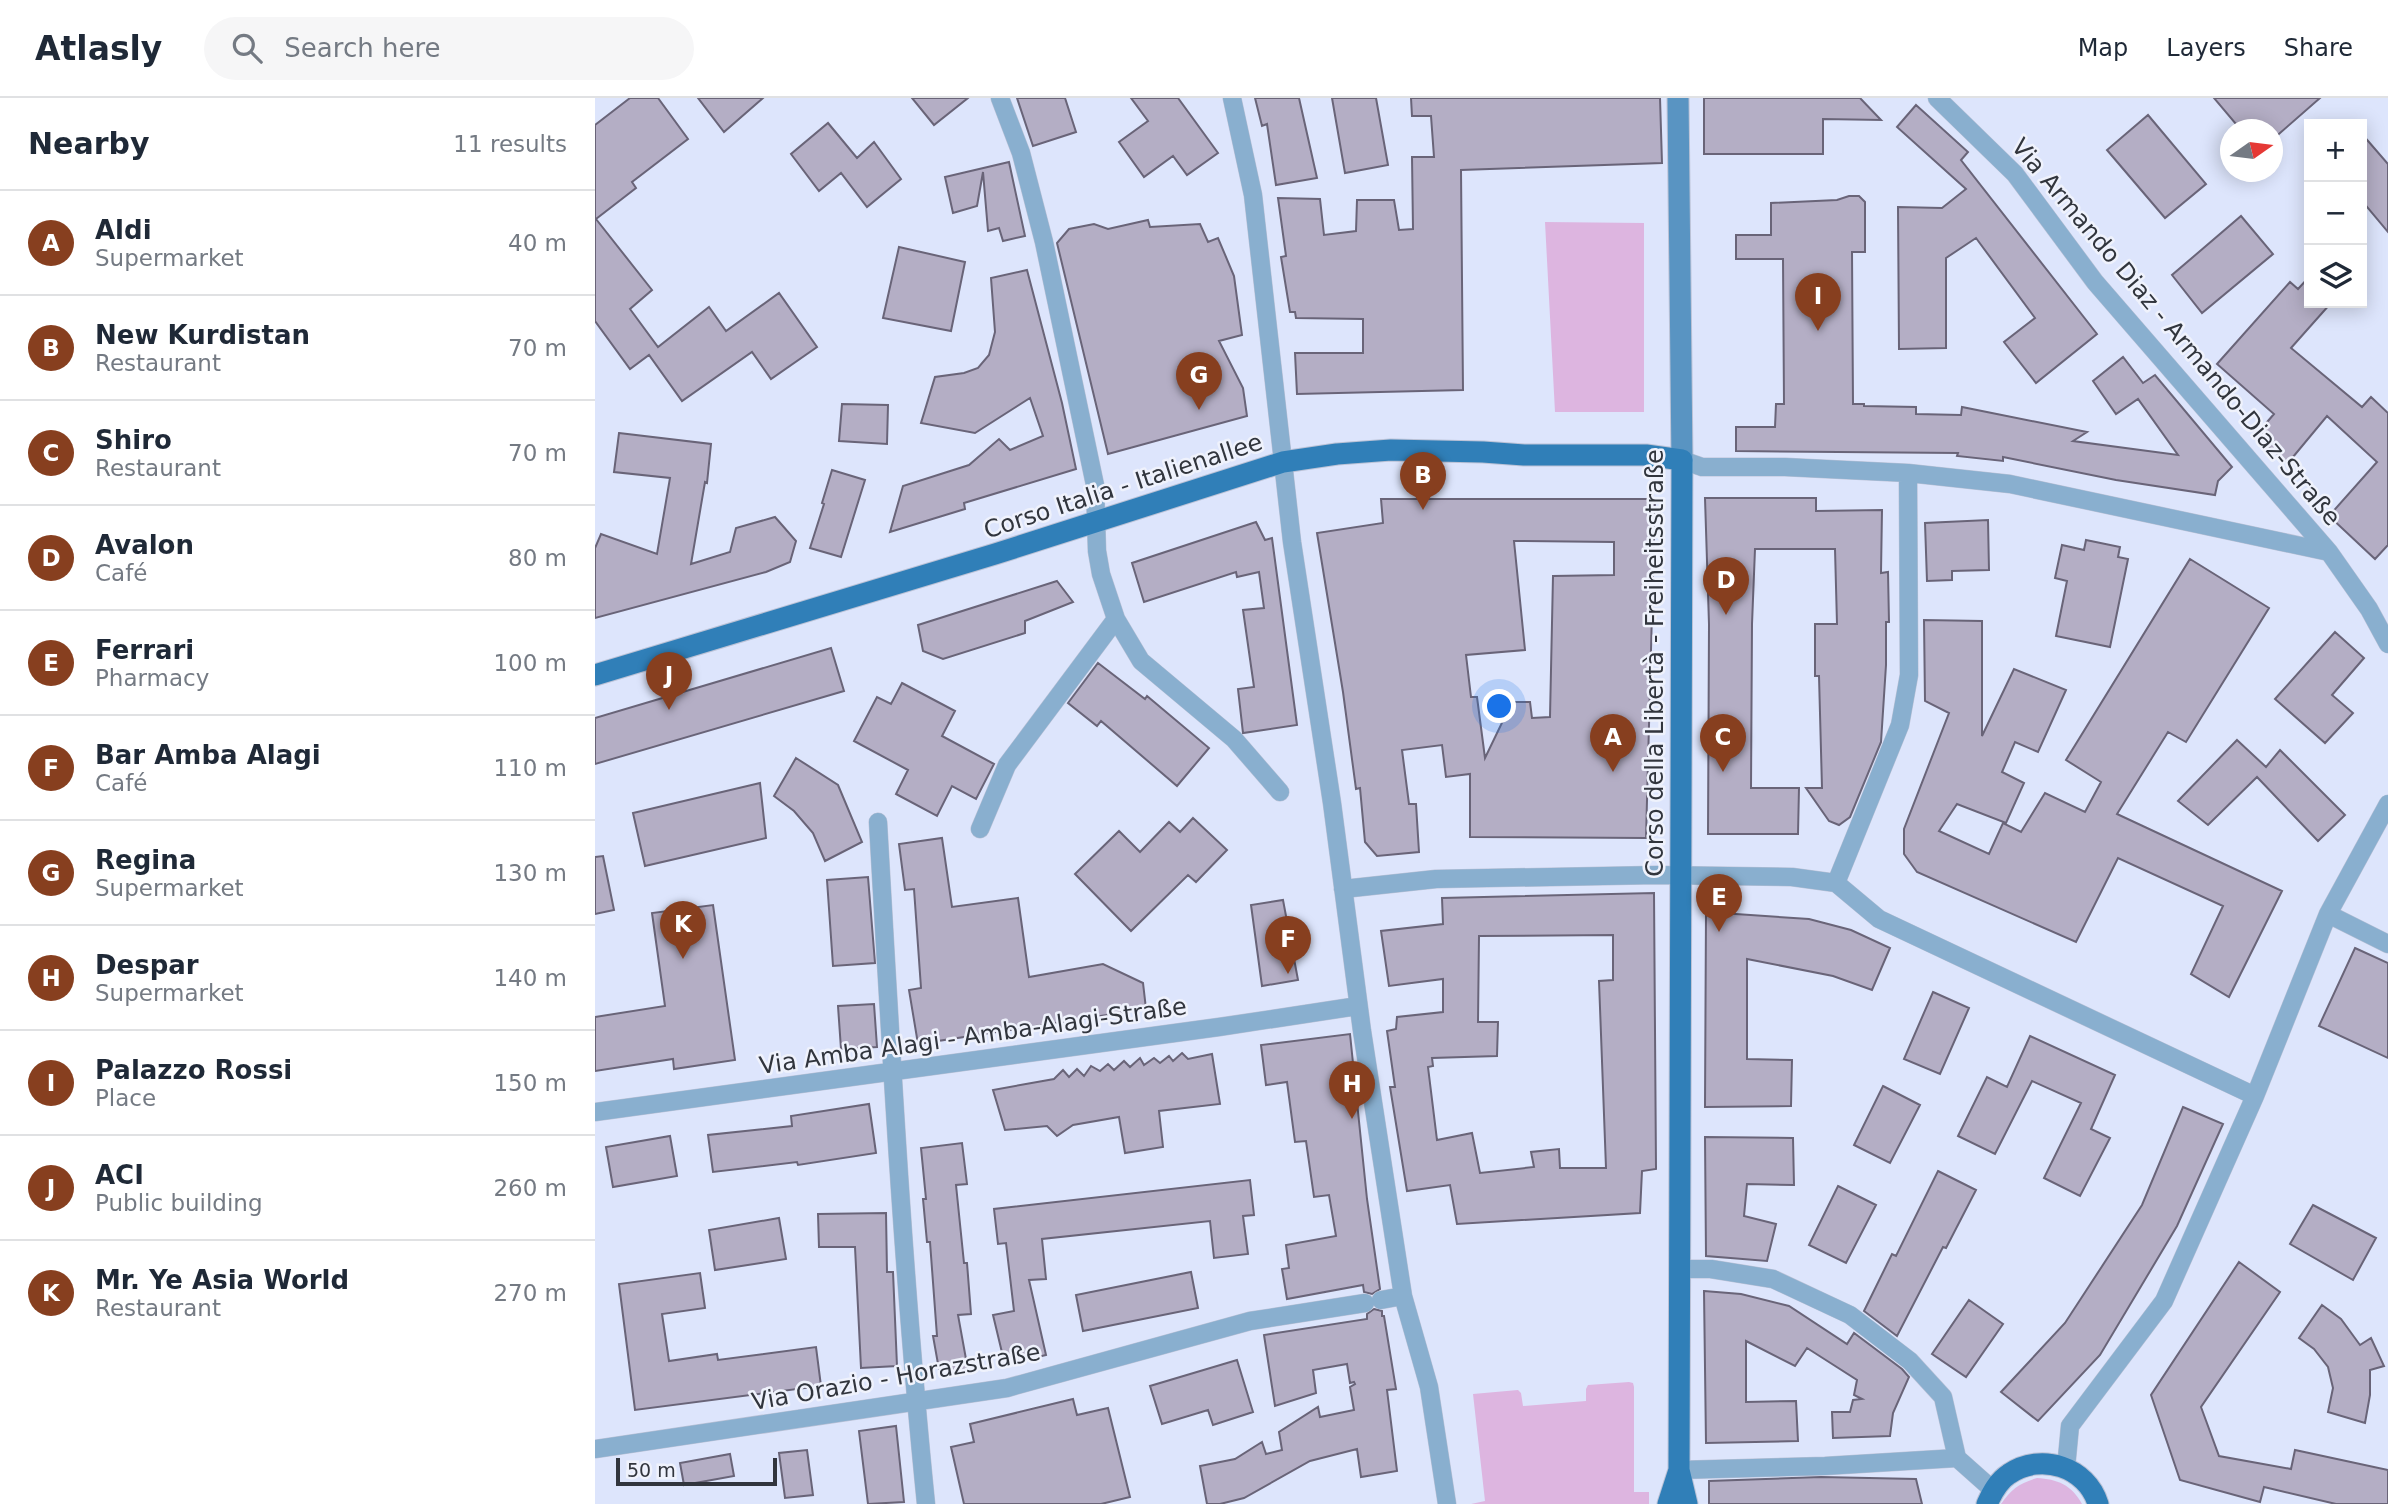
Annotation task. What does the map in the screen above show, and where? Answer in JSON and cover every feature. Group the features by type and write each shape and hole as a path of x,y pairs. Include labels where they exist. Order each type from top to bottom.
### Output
{"main road":[{"name":"Corso della Libertà - Freiheitsstraße","path":"1678,98 1682,460 1679,1470"},
{"name":"Corso Italia - Italienallee","path":"595,675 1096,523 1283,462 1391,450 1524,455 1646,455 1682,460"},
{"path":"1990,1497 2009,1474 2027,1465 2049,1464 2066,1468 2087,1483 2098,1504"},
{"path":"1668,1504 1679,1470"},
{"path":"1679,1470 1687,1504"}],"street":[{"path":"1000,98 1021,153 1044,243 1090,453 1101,574 1116,619 1141,661 1234,739 1280,792"},
{"path":"1232,98 1253,195 1283,462 1358,1006 1402,1296 1429,1387 1447,1504"},
{"name":"Via Armando Diaz - Armando-Diaz-Straße","path":"1937,98 2015,174 2095,282 2329,552 2388,644"},
{"path":"1682,460 1702,467 1785,467 1908,473 2010,484 2329,552"},
{"path":"1836,883 1900,725 1909,675 1908,473"},
{"path":"980,829 1007,765 1116,619"},
{"path":"2066,1468 2070,1426 2164,1301 2255,1096 2328,914 2388,804"},
{"path":"878,822 892,1071 926,1504"},
{"path":"1343,889 1436,879 1681,876 1792,877 1836,883 1879,919 2255,1096"},
{"path":"2328,914 2388,944"},
{"name":"Via Amba Alagi - Amba-Alagi-Straße","path":"595,1112 1358,1006"},
{"path":"1679,1269 1711,1269 1773,1279 1850,1315 1910,1361 1943,1397 1957,1458 1990,1497"},
{"name":"Via Orazio - Horazstraße","path":"595,1449 1007,1388 1249,1321 1402,1296"},
{"path":"1679,1470 1825,1466 1957,1458"}],"shaded area":[{"path":"1545,222 1644,223 1644,412 1555,412"},
{"path":"1633,1383 1634,1387 1634,1492 1649,1492 1649,1504 1471,1504 1485,1501 1473,1394 1518,1390 1523,1406 1586,1401 1588,1385"},
{"path":"2037,1478 2063,1484 2074,1492 2082,1504 2001,1504 2016,1487"}],"building":[{"path":"630,98 658,98 688,139 632,182 636,188 596,219 652,290 630,309 658,347 709,307 726,331 779,293 817,347 771,379 752,352 682,401 649,355 630,369 595,321 595,125"},
{"path":"698,98 763,98 724,132"},
{"path":"912,98 968,98 934,125"},
{"path":"1017,98 1065,98 1076,132 1033,146"},
{"path":"1131,98 1178,98 1218,153 1187,175 1173,156 1144,177 1119,142 1148,121"},
{"path":"1255,98 1299,98 1317,178 1276,185 1267,124 1262,126"},
{"path":"1332,98 1376,98 1388,165 1345,173"},
{"path":"1411,98 1660,98 1662,163 1461,170 1463,390 1297,394 1295,353 1363,353 1363,319 1296,318 1295,312 1290,312 1281,257 1286,256 1278,198 1320,199 1324,235 1356,231 1357,200 1394,200 1399,230 1413,229 1412,157 1434,157 1431,116 1412,116"},
{"path":"1704,98 1860,98 1881,120 1823,119 1823,154 1704,154"},
{"path":"2214,98 2320,98 2283,130 2283,119 2232,119"},
{"path":"1916,105 1968,152 1961,160 2097,334 2036,383 2004,342 2035,318 1976,238 1946,258 1946,348 1899,349 1898,207 1942,208 1966,189 1897,127"},
{"path":"2148,115 2206,184 2165,218 2107,150"},
{"path":"828,123 857,158 874,142 901,179 867,207 841,173 819,191 791,154"},
{"path":"2367,140 2388,164 2388,232 2367,207"},
{"path":"1009,162 1025,236 1003,241 999,228 988,231 983,172 977,206 953,213 945,177"},
{"path":"1859,196 1865,202 1865,252 1852,252 1853,404 1916,407 1916,414 1961,415 1962,407 2087,432 2073,441 2178,455 2138,399 2116,414 2093,381 2123,357 2143,383 2155,375 2232,467 2218,481 2215,495 2116,480 2003,457 2003,461 1957,456 1958,453 1736,451 1736,427 1775,427 1776,404 1784,404 1783,259 1736,259 1736,235 1771,235 1771,203 1837,200"},
{"path":"2241,216 2273,254 2202,313 2172,275"},
{"path":"1148,220 1150,227 1200,224 1208,242 1218,238 1234,276 1242,335 1219,341 1243,388 1247,416 1108,454 1057,243 1069,229 1094,224 1108,229"},
{"path":"899,247 965,262 951,331 883,318"},
{"path":"1027,270 1062,403 1076,469 964,503 965,509 890,532 903,486 969,465 999,439 1010,450 1043,436 1030,398 975,433 921,423 935,377 978,368 989,355 995,332 991,278"},
{"path":"2290,282 2298,289 2304,282 2304,308 2327,308 2291,348 2362,407 2371,397 2388,413 2388,545 2375,559 2329,516 2377,462 2327,416 2288,463 2255,436 2274,414 2217,364"},
{"path":"842,404 888,405 887,444 839,441"},
{"path":"619,433 711,444 707,483 705,482 691,564 730,552 736,528 775,517 796,541 790,562 766,572 595,618 595,548 601,534 657,554 670,478 614,472"},
{"path":"832,470 865,480 841,557 810,548"},
{"path":"1705,498 1816,498 1816,511 1882,510 1881,573 1888,572 1889,622 1886,622 1881,742 1850,817 1839,825 1829,821 1806,788 1822,788 1819,676 1815,676 1815,624 1837,624 1835,549 1755,549 1751,788 1799,788 1798,834 1708,834 1709,624"},
{"path":"1381,499 1655,499 1646,838 1470,837 1470,774 1446,777 1442,745 1402,750 1409,804 1416,804 1419,852 1377,856 1365,842 1360,788 1356,789 1317,533 1383,523","holes":["1514,541 1614,542 1614,575 1553,576 1550,717 1532,718 1530,702 1512,702 1485,758 1477,697 1471,697 1466,655 1525,650"]},
{"path":"1988,520 1989,570 1952,571 1952,580 1927,581 1925,523"},
{"path":"1256,522 1265,540 1272,538 1297,725 1243,733 1238,689 1254,687 1243,610 1264,608 1259,572 1237,577 1236,572 1144,602 1132,563"},
{"path":"2086,540 2120,547 2118,557 2128,559 2110,647 2056,636 2067,581 2055,578 2062,545 2084,550"},
{"path":"2190,559 2269,608 2186,742 2168,732 2117,814 2282,891 2229,997 2191,974 2223,906 2118,858 2076,942 1917,872 1904,854 1904,829 1949,713 1925,701 1924,620 1982,621 1982,736 2014,669 2066,690 2038,752 2015,742 2002,772 2024,783 2006,823 1957,804 1939,831 1989,854 2003,823 2021,832 2045,793 2085,812 2101,782 2066,760"},
{"path":"1057,581 1073,602 1025,621 1025,633 943,659 923,651 918,625"},
{"path":"2335,632 2364,658 2332,695 2353,713 2325,743 2275,699"},
{"path":"831,648 844,691 595,764 595,718"},
{"path":"1098,663 1145,699 1147,696 1209,748 1177,786 1101,721 1097,726 1068,703"},
{"path":"902,683 955,711 942,736 994,764 976,799 952,786 937,816 896,794 908,770 854,741 877,697 891,704"},
{"path":"2237,740 2266,767 2280,750 2345,815 2318,841 2257,777 2208,825 2178,801"},
{"path":"796,758 838,785 862,842 825,861 813,833 794,811 774,796"},
{"path":"760,783 766,838 645,866 633,813"},
{"path":"1193,818 1227,850 1196,882 1188,875 1131,931 1075,874 1119,831 1140,852 1169,822 1180,832"},
{"path":"942,838 952,907 1018,898 1029,977 1103,964 1143,983 1146,1009 918,1044 909,990 921,988 914,889 905,890 899,844"},
{"path":"603,856 614,910 595,914 595,857"},
{"path":"868,877 875,963 833,966 827,880"},
{"path":"1654,893 1656,1169 1642,1171 1640,1213 1457,1224 1450,1185 1407,1191 1390,1087 1395,1087 1387,1031 1396,1029 1397,1017 1443,1012 1443,979 1389,986 1381,931 1443,924 1442,898","holes":["1613,935 1613,980 1599,981 1606,1168 1560,1168 1559,1149 1531,1152 1534,1167 1480,1173 1472,1133 1437,1140 1428,1067 1433,1066 1432,1058 1497,1056 1498,1022 1478,1022 1479,936"]},
{"path":"1283,900 1298,980 1262,986 1251,905"},
{"path":"713,905 735,1060 674,1069 673,1059 595,1071 595,1017 665,1006 652,913"},
{"path":"1706,912 1809,919 1851,930 1890,948 1872,990 1833,976 1747,959 1747,1059 1792,1060 1791,1106 1705,1107"},
{"path":"2355,948 2388,963 2388,1058 2319,1026"},
{"path":"1933,992 1969,1008 1940,1074 1904,1059"},
{"path":"874,1004 877,1047 841,1049 838,1006"},
{"path":"1350,1034 1367,1199 1380,1289 1372,1294 1364,1292 1363,1285 1287,1299 1282,1269 1289,1268 1286,1245 1336,1236 1329,1195 1314,1197 1306,1141 1295,1142 1287,1082 1266,1085 1261,1045"},
{"path":"2030,1036 2115,1075 2091,1129 2110,1138 2080,1196 2044,1178 2081,1103 2032,1081 1995,1154 1958,1136 1987,1077 2007,1087"},
{"path":"1182,1053 1188,1059 1212,1054 1220,1104 1159,1111 1163,1147 1125,1153 1119,1117 1073,1125 1057,1136 1047,1126 1005,1130 993,1090 1054,1079 1063,1070 1069,1077 1077,1069 1084,1076 1091,1066 1100,1071 1108,1064 1114,1070 1124,1061 1130,1067 1140,1058 1144,1065 1154,1058 1160,1063 1169,1056 1173,1061"},
{"path":"1883,1086 1920,1105 1890,1163 1854,1145"},
{"path":"869,1104 876,1153 798,1165 797,1162 713,1172 708,1135 792,1126 791,1116"},
{"path":"2183,1107 2223,1124 2177,1226 2100,1355 2038,1421 2001,1392 2065,1323 2142,1205"},
{"path":"670,1136 677,1176 613,1187 606,1147"},
{"path":"1705,1137 1793,1138 1794,1185 1747,1184 1744,1216 1776,1224 1767,1261 1706,1256"},
{"path":"962,1143 967,1184 956,1185 971,1314 958,1315 968,1370 940,1375 933,1336 937,1336 930,1242 927,1242 923,1199 926,1199 921,1148"},
{"path":"1938,1171 1976,1190 1897,1336 1864,1311 1892,1254 1896,1256"},
{"path":"1250,1180 1254,1215 1243,1216 1248,1254 1214,1258 1210,1221 1042,1239 1046,1279 1029,1280 1046,1355 1005,1365 993,1315 1014,1311 1006,1243 998,1244 994,1209"},
{"path":"1838,1186 1876,1205 1846,1263 1809,1245"},
{"path":"2313,1205 2376,1238 2353,1280 2290,1244"},
{"path":"886,1213 887,1272 893,1272 897,1366 861,1368 855,1247 819,1247 818,1214"},
{"path":"779,1218 786,1259 715,1270 709,1230"},
{"path":"2239,1262 2280,1292 2201,1407 2219,1456 2291,1469 2295,1450 2388,1470 2388,1504 2336,1504 2264,1487 2260,1502 2180,1480 2151,1395"},
{"path":"1191,1272 1198,1308 1083,1331 1076,1295"},
{"path":"700,1273 705,1308 662,1314 669,1361 717,1354 718,1360 816,1347 821,1386 635,1410 619,1284"},
{"path":"1704,1291 1741,1294 1789,1306 1847,1344 1854,1333 1902,1369 1909,1377 1893,1413 1890,1436 1833,1438 1832,1412 1850,1412 1853,1400 1862,1399 1854,1395 1857,1380 1807,1348 1795,1366 1746,1341 1746,1402 1796,1401 1798,1441 1706,1443"},
{"path":"1969,1300 2003,1324 1966,1377 1932,1354"},
{"path":"2322,1305 2341,1319 2360,1345 2371,1338 2384,1366 2370,1370 2370,1395 2365,1423 2328,1412 2333,1388 2328,1367 2314,1349 2299,1338"},
{"path":"1374,1309 1382,1311 1384,1316 1396,1389 1387,1390 1397,1471 1361,1477 1357,1449 1310,1461 1244,1498 1207,1504 1200,1466 1235,1459 1262,1442 1266,1454 1282,1450 1279,1432 1318,1407 1320,1417 1354,1410 1350,1387 1355,1384 1350,1383 1347,1364 1313,1370 1316,1393 1275,1406 1264,1335 1367,1319 1367,1314"},
{"path":"1237,1360 1253,1412 1213,1425 1208,1410 1162,1424 1150,1386"},
{"path":"1073,1399 1077,1415 1108,1408 1130,1497 1101,1504 964,1504 951,1447 974,1442 970,1424"},
{"path":"896,1426 904,1502 868,1504 859,1431"},
{"path":"807,1450 813,1495 785,1498 779,1453"},
{"path":"730,1454 734,1476 684,1485 680,1463"},
{"path":"1821,1477 1916,1479 1922,1504 1709,1504 1709,1481"}],"place":[{"name":"Palazzo Rossi","path":"1818,331"},
{"name":"Regina","path":"1199,410"},
{"name":"New Kurdistan","path":"1423,510"},
{"name":"Avalon","path":"1726,615"},
{"name":"ACI","path":"669,710"},
{"name":"Aldi","path":"1613,772"},
{"name":"Shiro","path":"1723,772"},
{"name":"Ferrari","path":"1719,932"},
{"name":"Mr. Ye Asia World","path":"683,959"},
{"name":"Bar Amba Alagi","path":"1288,974"},
{"name":"Despar","path":"1352,1119"}]}
